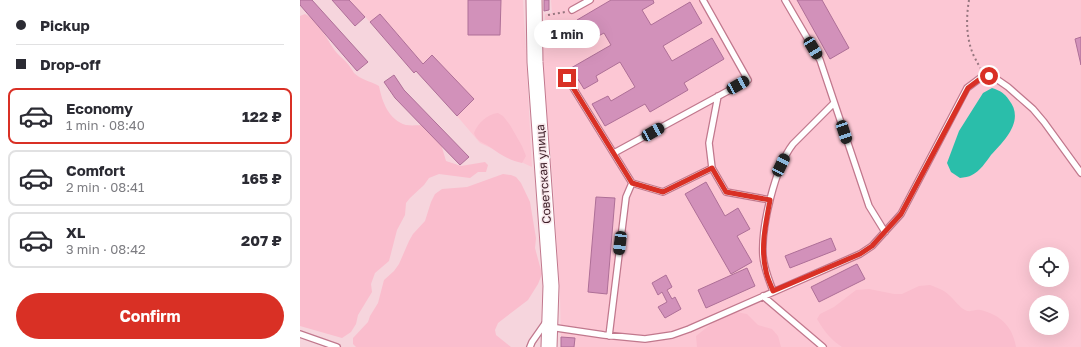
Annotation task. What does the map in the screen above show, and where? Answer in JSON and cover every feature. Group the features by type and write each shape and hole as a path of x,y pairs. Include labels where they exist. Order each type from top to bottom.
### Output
{"street":[{"name":"Советская улица","path":"534,0 535,62 551,286 549,347"}],"lane":[{"path":"572,10 590,0"},
{"path":"614,153 748,80 702,0"},
{"path":"785,0 820,60 869,206 885,232"},
{"path":"530,347 532,342 550,321 609,336 645,339 672,335 689,329 860,254 872,246 901,214 968,88 984,76 995,78 1008,87 1033,109 1081,173"},
{"path":"567,78 632,183 663,192 712,168"},
{"path":"718,96 709,144 712,168 726,192 770,200"},
{"path":"773,291 766,272 763,255 763,241 770,200 781,165 787,152 834,103"},
{"path":"609,336 626,197 632,183"},
{"path":"763,296 823,347"},
{"path":"300,334 337,347"}],"path":[{"path":"969,0 967,14 968,35 973,54 984,76"},
{"path":"534,16 552,15 572,10"}],"shaded area":[{"path":"349,0 523,0 532,167 480,143 457,116 473,99 432,56 423,64 380,14 370,22"},
{"path":"551,0 1081,0 1081,347 561,347 560,295 553,184 541,43 546,42 545,14 552,13"},
{"path":"305,14 319,26 336,52 348,64 354,73 379,86 384,104 395,119 406,125 425,125 441,144 446,161 461,166 485,162 488,165 486,172 478,172 470,178 439,174 429,178 410,198 406,203 405,215 397,230 389,261 375,273 371,284 372,292 358,315 356,324 351,332 342,338 300,326 300,16"},
{"path":"992,88 1002,92 1009,100 1015,115 1014,122 1002,143 980,169 971,176 960,178 951,172 947,163 959,131 983,93"},
{"path":"498,113 503,116 510,125 522,146 526,156 522,163 502,155 480,142 475,136 474,133 480,123 490,115"},
{"path":"503,174 516,177 521,183 530,202 536,238 535,248 542,274 538,284 528,300 498,323 495,330 496,335 511,347 356,347 353,344 353,338 368,322 378,303 384,280 399,264 413,234 425,221 435,194 442,189 467,187"},
{"path":"930,285 945,292 965,310 980,310 999,318 1012,333 1016,347 842,347 834,341 817,319 820,314 834,307 856,290 869,289 902,294 919,286"},
{"path":"736,312 747,314 758,325 772,329 778,336 781,347 697,347 696,336 720,319"}],"building":[{"path":"300,0 312,0 368,62 357,71 300,5"},
{"path":"332,0 349,0 365,17 355,26"},
{"path":"468,0 501,0 500,35 468,35"},
{"path":"544,0 549,0 549,10 544,11"},
{"path":"611,0 653,0 654,3 642,10 651,25 690,2 702,23 663,46 672,61 712,38 724,59 684,83 688,90 650,112 645,104 605,126 592,104 608,96 611,101 635,87 620,62 596,76 598,81 584,89 571,68 611,45 604,33 589,41 577,20"},
{"path":"797,0 822,0 849,48 830,59"},
{"path":"380,14 423,64 432,55 474,99 457,116 416,71 414,73 370,22"},
{"path":"1081,37 1081,65 1075,39"},
{"path":"394,75 404,90 469,157 460,165 395,98 384,82"},
{"path":"706,182 725,216 738,208 750,229 737,236 752,262 731,274 685,194"},
{"path":"596,197 615,198 607,294 588,292"},
{"path":"831,238 836,250 790,268 785,256"},
{"path":"857,264 865,279 819,302 811,287"},
{"path":"747,268 755,286 706,308 698,290"},
{"path":"666,275 672,287 667,290 672,299 675,297 681,309 665,318 658,307 667,302 662,292 658,295 652,283"},
{"path":"561,337 575,338 574,347 561,347"}],"route":[{"path":"567,78 632,183 663,192 712,168 726,192 770,200 763,241 763,255 766,272 773,291 860,254 872,246 901,214 968,88 984,76 989,76"}]}
